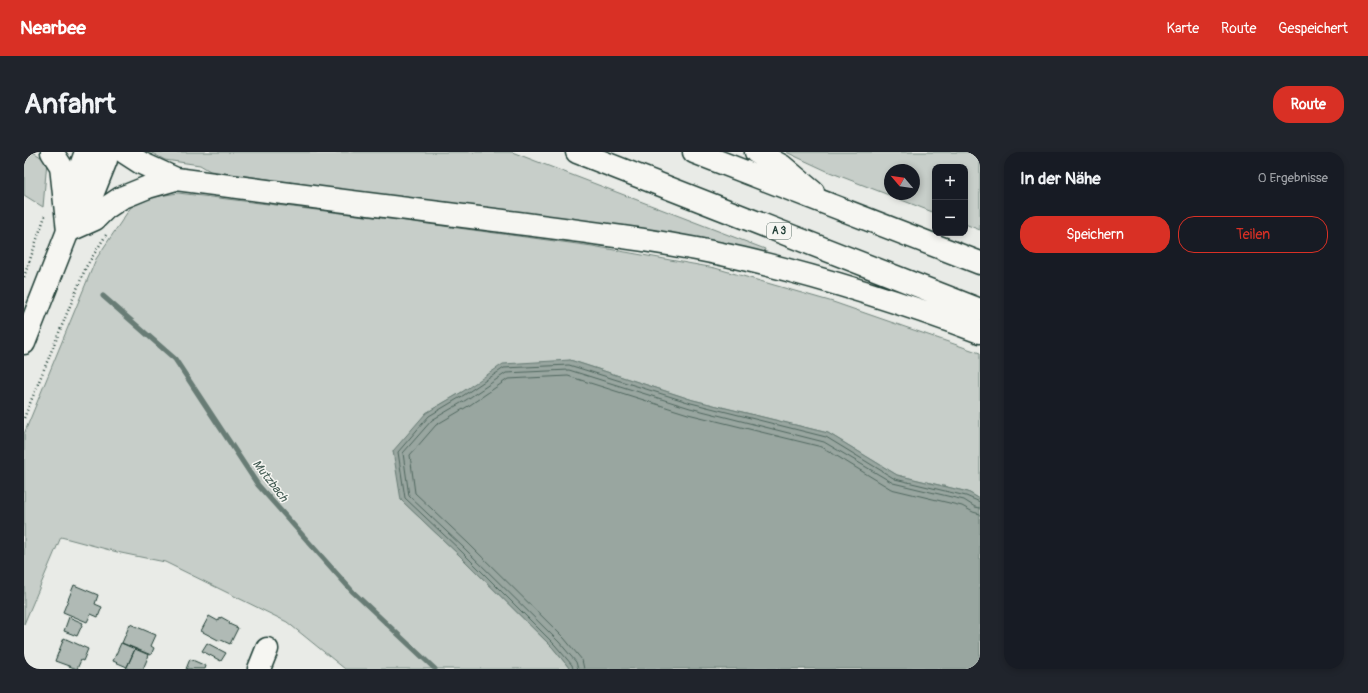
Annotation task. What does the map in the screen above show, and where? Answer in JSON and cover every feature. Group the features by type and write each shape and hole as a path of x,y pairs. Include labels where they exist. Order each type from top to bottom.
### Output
{"main road":[{"path":"52,152 61,166 68,231"},
{"path":"24,343 68,231 71,193 86,152"},
{"path":"68,231 86,210 106,160 105,152"},
{"path":"124,152 141,163 176,179 598,234 677,246 743,259 812,276 914,308 980,332"},
{"name":"A 3","path":"577,152 980,310"},
{"path":"694,152 980,263"},
{"path":"756,152 782,166 827,204"},
{"path":"68,231 95,219 106,208 121,198 148,187 176,179"},
{"path":"259,669 267,649"}],"path":[{"path":"24,277 47,208"},
{"path":"24,418 86,267 109,230"}],"shaded area":[{"path":"24,152 33,152 47,161 43,207 24,195"},
{"path":"150,152 512,152 765,249 764,252 717,242 210,171 200,165 165,160"},
{"path":"786,152 980,152 980,230 968,225 968,164 932,164 932,212 902,200 920,200 920,164 884,164 884,193 827,171"},
{"path":"178,193 592,246 715,268 833,302 980,353 980,499 968,492 897,475 828,433 693,400 570,360 462,392 426,413 401,500 553,648 570,669 345,669 287,622 165,562 121,553 61,537 24,624 24,434 96,259 131,207 153,197"}],"water":[{"path":"570,360 693,400 828,433 897,475 968,492 980,499 980,669 570,669 553,648 401,500 393,451 426,413 462,392 503,364"}],"building":[{"path":"74,585 98,595 95,604 102,607 98,617 91,614 87,622 63,612"},
{"path":"209,616 218,621 221,617 230,622 229,624 238,628 230,644 221,640 220,641 201,631"},
{"path":"69,617 83,623 77,636 64,631"},
{"path":"130,624 156,635 151,646 154,648 151,655 122,643"},
{"path":"64,638 88,649 83,661 81,660 77,669 55,661"},
{"path":"121,643 135,649 127,667 113,661"},
{"path":"207,643 226,653 221,661 202,651"},
{"path":"135,649 149,655 143,669 126,669"},
{"path":"190,659 206,666 205,669 186,669"}],"waterway":[{"name":"Mutzbach","path":"103,296 175,359 258,485 353,592 435,669"}]}
